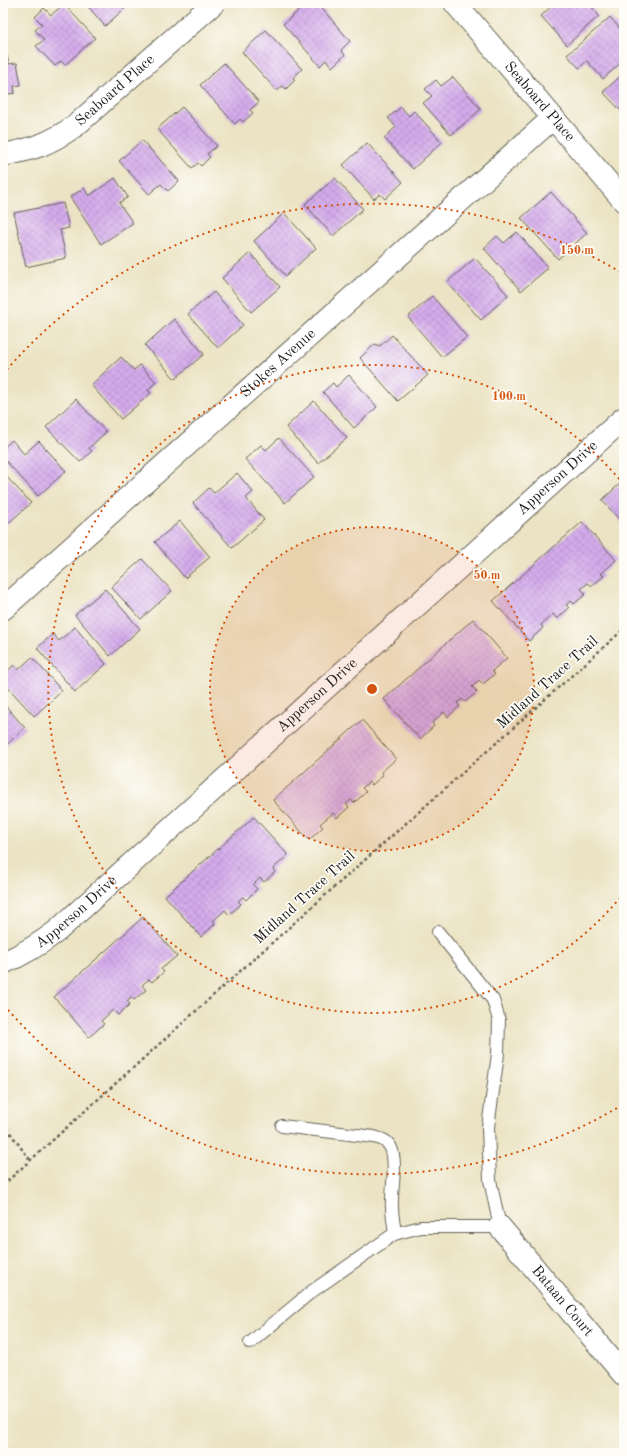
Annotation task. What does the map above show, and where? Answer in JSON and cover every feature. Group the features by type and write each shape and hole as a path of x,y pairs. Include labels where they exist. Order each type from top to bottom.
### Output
{"street":[{"name":"Seaboard Place","path":"3,155 30,150 55,139 75,126 214,3"},
{"name":"Seaboard Place","path":"455,3 624,201"},
{"name":"Stokes Avenue","path":"3,609 553,118"},
{"name":"Apperson Drive","path":"3,963 22,955 37,946 56,931 624,418"},
{"name":"Bataan Court","path":"500,1227 624,1375"}],"lane":[{"path":"250,1343 312,1292 395,1234 421,1227 500,1227 490,1180 488,1127 498,1054 499,1020 492,1000 438,932"},
{"path":"282,1126 374,1137 384,1140 391,1148 393,1159 392,1202 395,1234"}],"path":[{"name":"Midland Trace Trail","path":"3,1185 246,965 624,629"},
{"path":"3,1123 30,1160"}],"building":[{"path":"85,3 131,3 105,26"},
{"path":"307,3 317,3 350,41 341,50 345,55 332,67 326,60 320,66 283,24"},
{"path":"529,3 539,3 534,8"},
{"path":"555,3 592,3 590,5 599,16 567,45 541,16"},
{"path":"64,4 95,38 65,65 61,61 55,66 36,46 44,40 35,30 42,24 35,17 44,8 51,15"},
{"path":"610,17 622,31 624,29 624,60 603,79 587,61 579,68 567,55"},
{"path":"266,30 302,69 293,78 295,80 286,89 283,86 277,91 242,52"},
{"path":"5,48 9,64 17,63 21,85 14,86 15,93 3,95 3,49"},
{"path":"224,63 259,102 250,110 253,113 243,122 240,119 235,124 200,85"},
{"path":"624,73 624,114 603,92"},
{"path":"453,77 481,109 451,135 423,103 432,96 425,89 436,80 441,86"},
{"path":"182,107 217,146 207,154 210,157 201,166 198,163 192,168 157,129"},
{"path":"401,107 409,116 414,111 442,142 413,169 384,138 396,127 388,118"},
{"path":"142,140 179,181 168,191 161,184 149,194 119,161"},
{"path":"367,143 403,182 385,199 380,194 374,199 343,165"},
{"path":"115,178 128,197 119,203 133,223 101,244 70,197 84,188 89,196"},
{"path":"335,178 363,209 333,236 305,204"},
{"path":"551,192 587,233 558,259 521,218"},
{"path":"63,203 69,228 60,230 66,258 26,267 14,213"},
{"path":"284,213 316,248 286,276 254,241"},
{"path":"517,232 548,268 521,291 484,248 497,236 504,243"},
{"path":"250,253 280,287 251,312 222,278"},
{"path":"475,258 508,295 481,320 447,282"},
{"path":"214,292 243,325 218,348 188,314"},
{"path":"432,296 467,337 442,357 408,317"},
{"path":"174,319 204,354 175,379 145,345"},
{"path":"392,335 428,375 398,401 360,358 375,344 380,346"},
{"path":"121,357 134,370 140,365 156,382 148,390 151,393 121,419 91,385"},
{"path":"349,375 377,407 354,428 323,392 333,383 336,387"},
{"path":"76,399 106,432 89,448 92,451 80,462 46,427"},
{"path":"314,401 347,438 318,463 286,427"},
{"path":"279,438 314,477 285,503 245,459 261,445 266,450"},
{"path":"12,440 24,454 39,441 66,471 38,496 3,458 3,448"},
{"path":"3,473 31,503 3,528"},
{"path":"237,473 253,492 246,498 264,520 232,548 193,503 209,488 214,493"},
{"path":"624,480 624,525 602,500"},
{"path":"180,521 210,557 185,578 155,542"},
{"path":"582,522 616,560 601,574 604,576 592,586 588,583 581,589 586,594 574,604 571,601 566,605 569,608 557,619 553,614 541,625 543,628 529,641 493,601"},
{"path":"142,559 172,591 141,619 111,587"},
{"path":"105,589 140,629 110,656 75,615"},
{"path":"473,619 507,658 492,671 495,674 483,684 479,680 472,687 477,692 465,702 462,699 457,703 460,706 448,717 444,712 432,723 434,726 420,739 384,699"},
{"path":"75,627 106,664 75,692 37,648 53,634 59,641"},
{"path":"32,657 62,691 34,716 3,682 3,675 14,665 18,670"},
{"path":"3,703 25,728 3,748"},
{"path":"362,720 396,759 381,772 383,775 372,785 369,782 362,788 366,792 354,803 351,800 346,804 349,807 337,818 333,813 320,824 323,827 309,840 273,800"},
{"path":"254,817 288,855 273,869 275,872 264,882 260,878 253,885 257,889 246,900 243,897 238,901 241,904 229,915 225,910 213,921 215,924 201,937 165,896"},
{"path":"143,917 177,956 161,969 164,972 152,982 149,979 142,985 146,990 134,1000 131,997 127,1001 130,1004 118,1015 113,1010 101,1021 104,1024 89,1037 54,997"}]}
